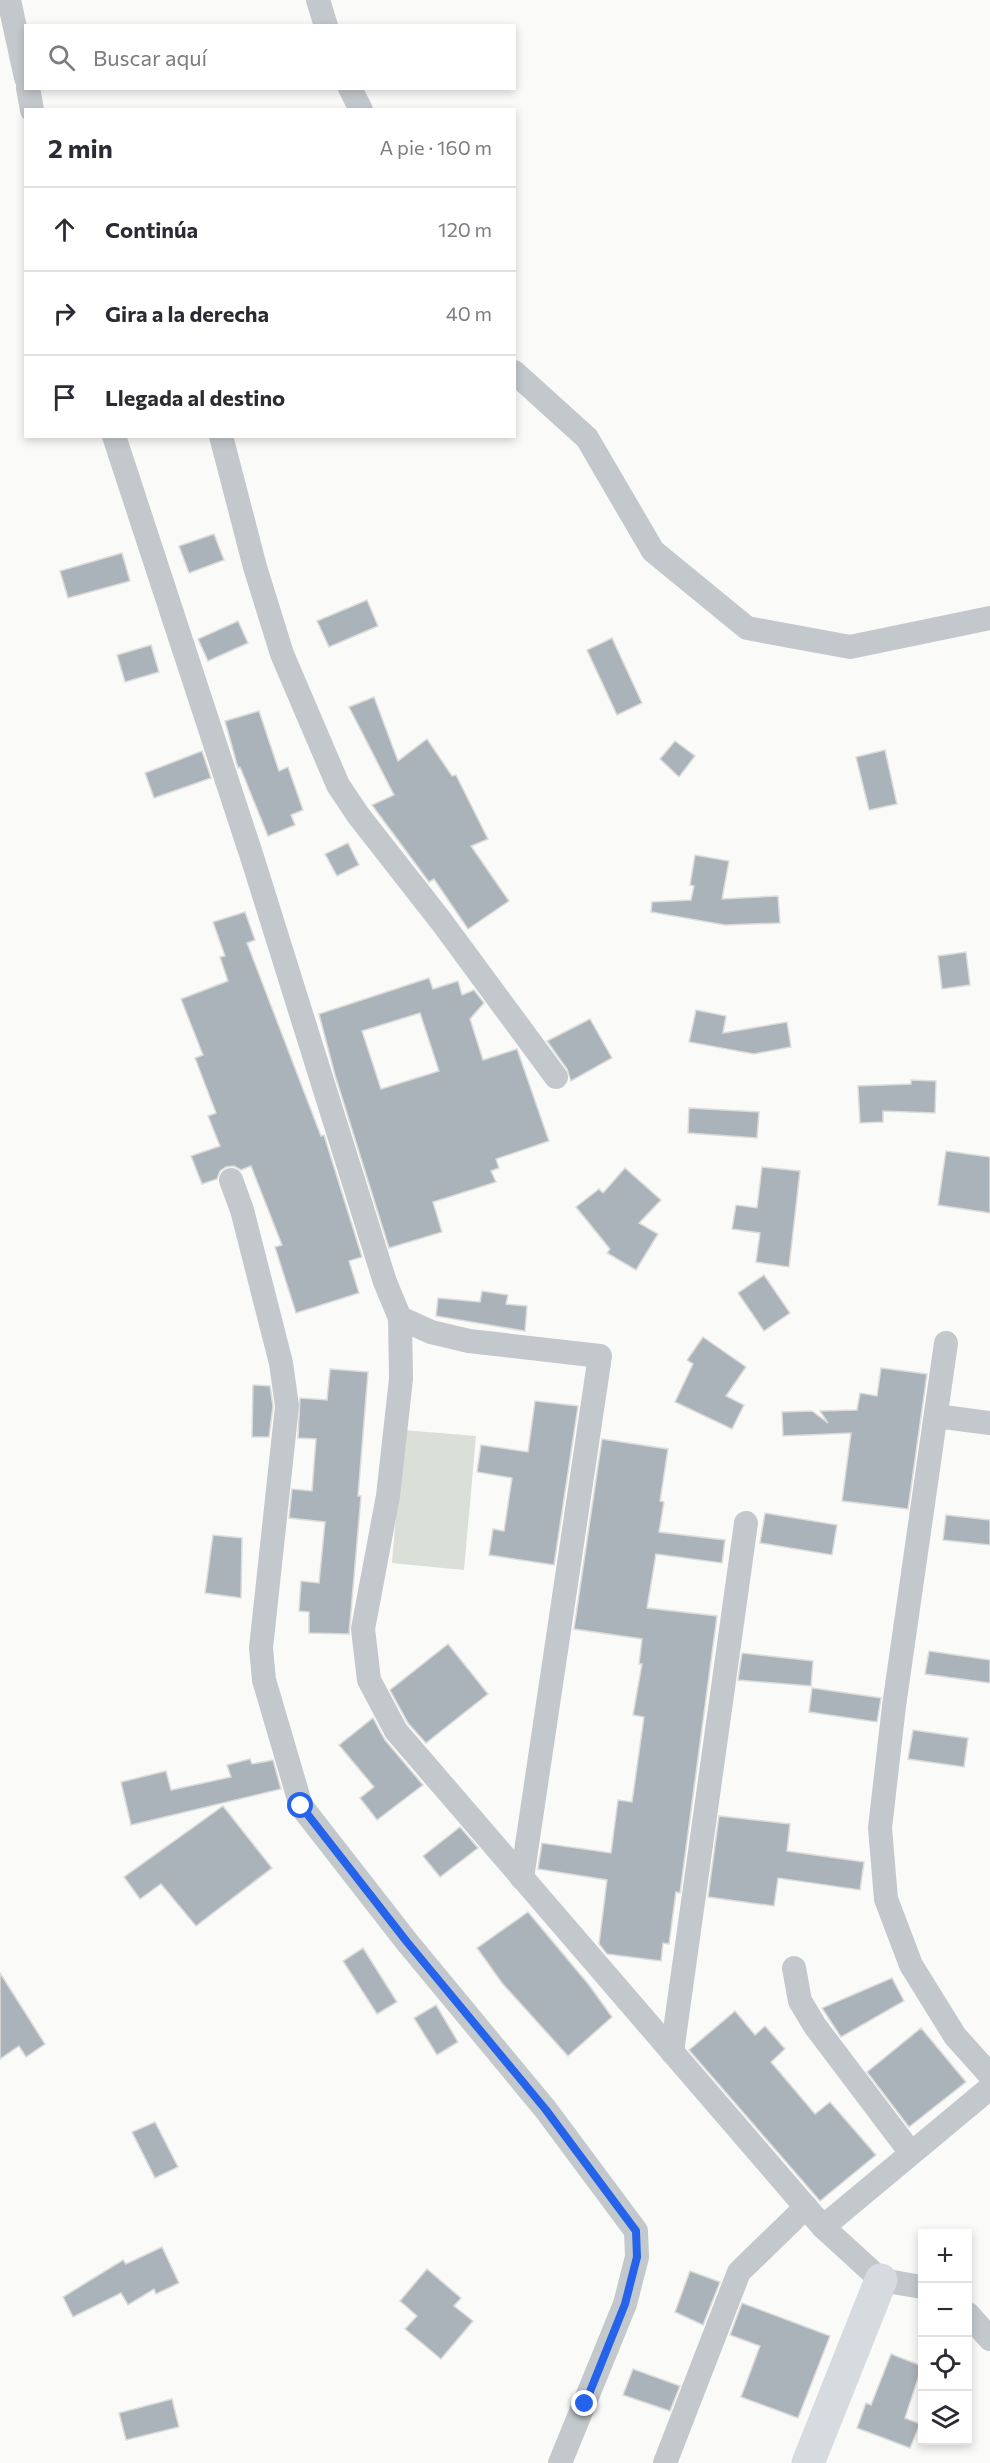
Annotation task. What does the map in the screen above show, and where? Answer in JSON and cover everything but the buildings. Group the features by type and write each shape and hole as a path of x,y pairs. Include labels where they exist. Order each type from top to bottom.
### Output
{"street":[{"path":"9,0 24,69"},
{"path":"318,0 325,24"},
{"path":"28,90 32,108"},
{"path":"351,90 360,108"},
{"path":"516,374 587,438 653,551 747,628 850,647 990,618"},
{"path":"115,438 253,860 385,1282 400,1318 401,1379 388,1496 363,1629 369,1680 396,1731 823,2227 881,2280 918,2286"},
{"path":"222,438 255,567 282,654 334,777 358,815 441,921 556,1077"},
{"path":"231,1180 242,1210 281,1363 287,1406 261,1648 264,1680 286,1762 301,1806 407,1942 546,2110 636,2231 637,2257 625,2304 560,2463"},
{"path":"400,1318 431,1332 469,1341 600,1356 522,1878"},
{"path":"946,1343 894,1706 880,1828 886,1899 911,1965 955,2036 990,2074"},
{"path":"936,1416 990,1423"},
{"path":"672,2052 746,1524"},
{"path":"794,1968 800,2001 815,2026 911,2153"},
{"path":"823,2227 990,2088"},
{"path":"664,2463 739,2272 806,2207"},
{"path":"808,2463 881,2280"},
{"path":"972,2319 990,2339"}],"shaded area":[{"path":"403,1430 476,1436 464,1570 392,1563"}],"route":[{"path":"301,1806 407,1942 546,2110 636,2231 637,2257 625,2304 585,2404"}]}
